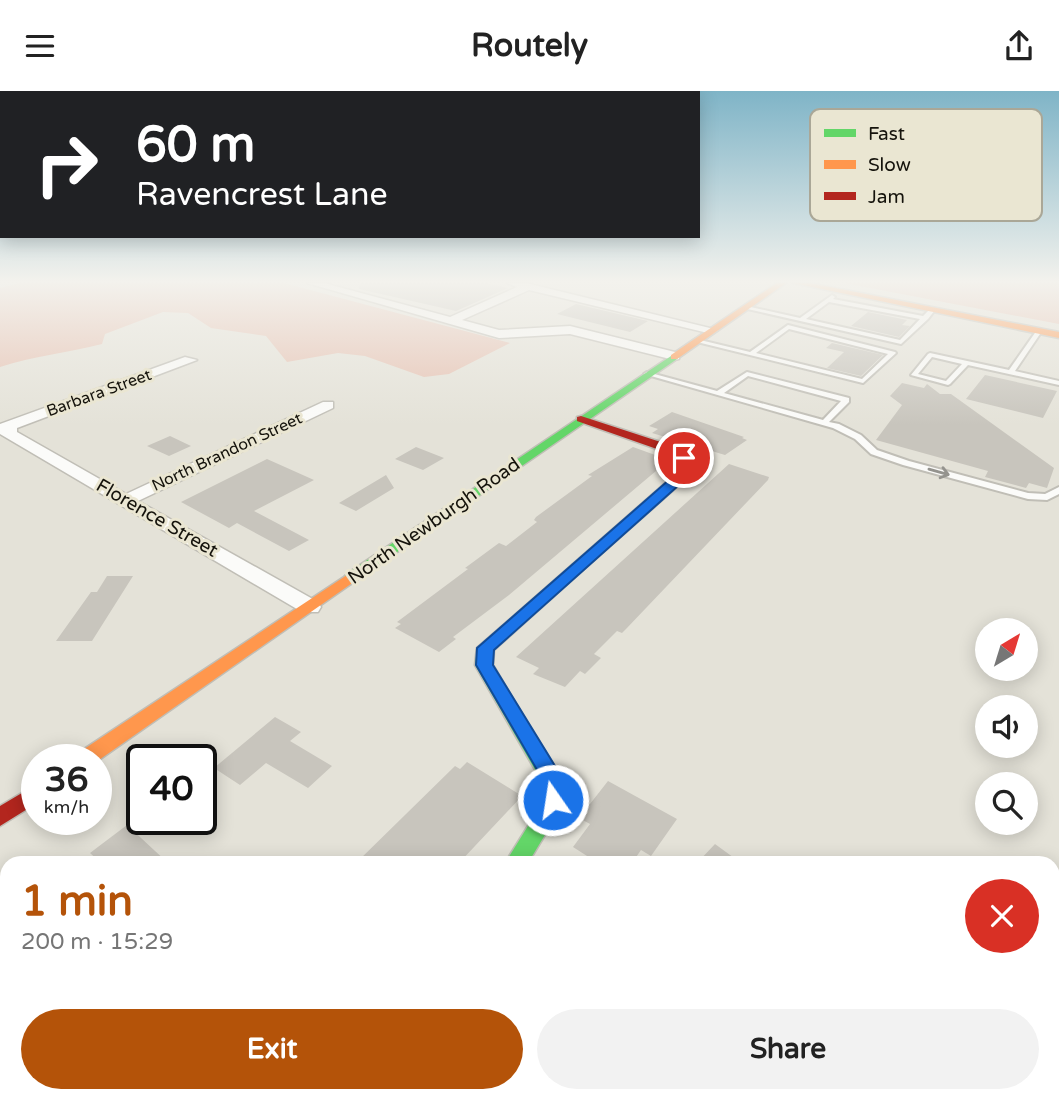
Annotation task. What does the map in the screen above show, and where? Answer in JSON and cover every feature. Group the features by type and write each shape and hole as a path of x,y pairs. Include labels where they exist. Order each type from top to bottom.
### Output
{"main road":[{"name":"North Newburgh Road","path":"107,744 712,330"},
{"path":"1034,330 1059,335"},
{"path":"521,856 549,814 553,800 552,782 484,665 486,648 684,474 688,465 678,452 582,419"},
{"path":"0,817 21,803"}],"street":[{"path":"488,330 508,335 568,330"},
{"path":"571,330 674,356"},
{"name":"Barbara Street","path":"4,428 190,360"},
{"name":"North Brandon Street","path":"126,499 328,405"},
{"name":"Florence Street","path":"4,428 310,607"}],"lane":[{"path":"751,354 784,330"},
{"path":"696,341 863,381 893,353 801,330"},
{"path":"847,330 901,342 913,330"},
{"path":"1011,372 1039,331"},
{"path":"966,363 948,383 914,375 930,355 1059,383"},
{"path":"647,374 824,423 858,437 874,452 1028,496 1047,497 1059,490"},
{"path":"719,393 747,374 846,400 824,423"}],"shaded area":[{"path":"0,330 115,330 105,334 102,344 0,367"},
{"path":"226,330 462,330 510,343 449,374 424,377 365,356 338,353 287,362 266,336"}],"building":[{"path":"869,330 906,330 899,337"},
{"path":"832,343 883,355 861,376 827,368 844,352 826,348"},
{"path":"985,375 1057,391 1043,418 966,399"},
{"path":"902,383 924,388 927,384 940,394 951,394 1054,468 1047,488 1029,483 1026,488 985,477 988,471 876,440 902,405 890,396"},
{"path":"672,412 747,440 725,455 652,433 658,429 649,426"},
{"path":"170,436 191,446 169,456 147,446"},
{"path":"416,447 444,458 423,470 395,459"},
{"path":"633,447 669,460 509,595 453,637 456,639 439,652 395,628 401,624 397,622 468,569 465,568 499,543 506,546 537,522 534,520 536,517 592,476 588,475"},
{"path":"267,459 314,480 254,511 309,540 289,551 237,523 229,528 181,502"},
{"path":"729,464 769,477 768,480 622,633 617,631 594,654 601,658 585,674 580,671 565,687 533,674 539,668 516,657"},
{"path":"386,475 394,488 356,511 339,503"},
{"path":"107,576 133,576 92,641 56,641 91,592 97,592"},
{"path":"275,717 301,732 290,741 332,766 308,788 266,763 240,785 217,770 217,765"},
{"path":"467,762 522,796 466,856 363,856 455,766 460,769"},
{"path":"608,781 677,819 651,856 641,850 637,856 587,856 573,847 590,824 579,818"},
{"path":"126,826 126,835 138,835 160,856 93,856 90,853"},
{"path":"715,844 731,856 704,856"}],"traffic: fast":[{"path":"353,576 674,357"},
{"path":"520,856 546,815 552,782 484,665 486,648 577,568"}],"traffic: slow":[{"path":"674,357 713,330"},
{"path":"1035,330 1059,335"},
{"path":"107,744 353,576"}],"traffic: jam":[{"path":"577,568 684,474 688,465 678,452 581,419"},
{"path":"0,817 21,803"}],"route":[{"path":"553,800 550,774 484,665 486,648 684,474 688,465 684,458"}]}
